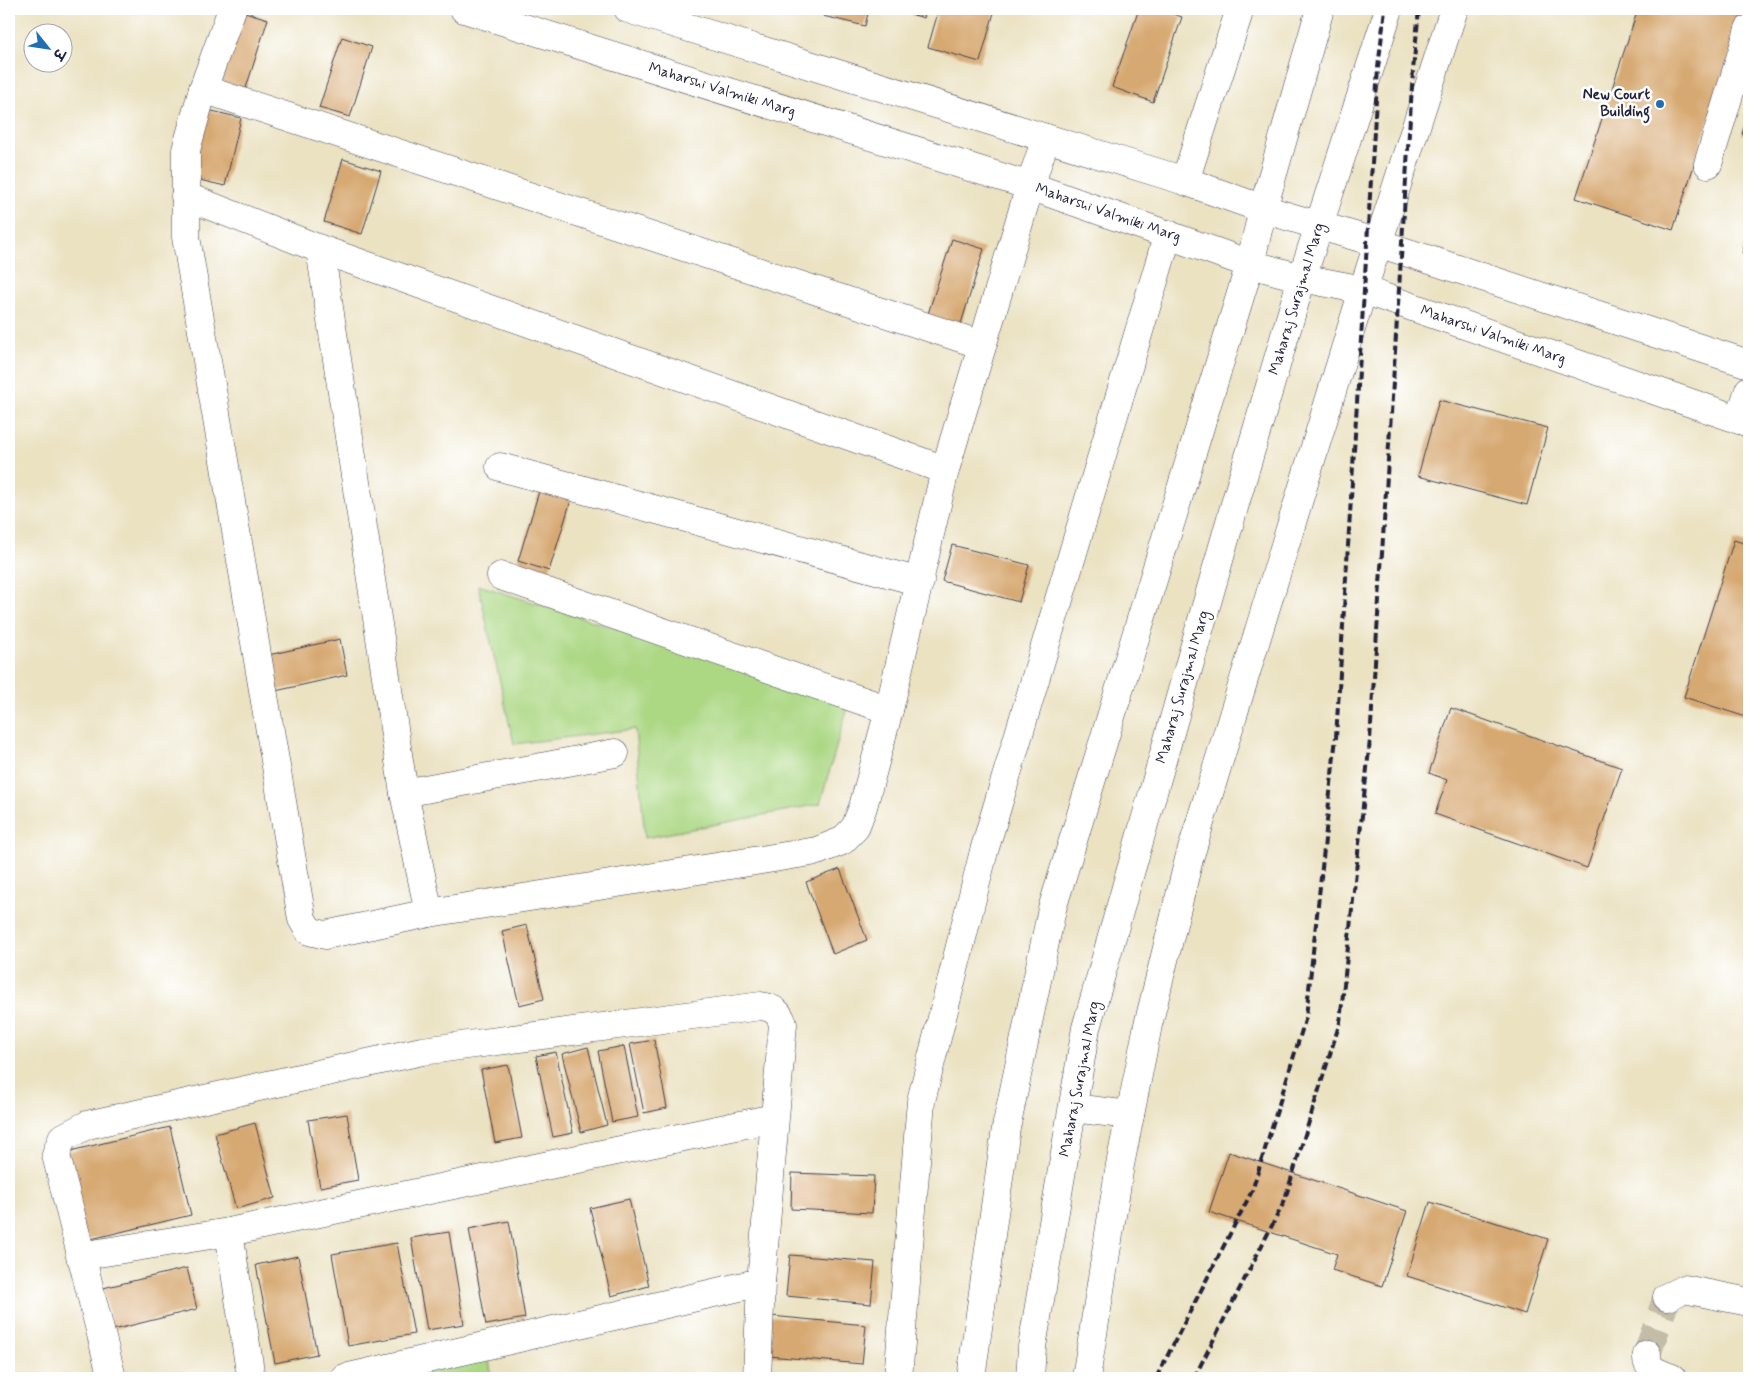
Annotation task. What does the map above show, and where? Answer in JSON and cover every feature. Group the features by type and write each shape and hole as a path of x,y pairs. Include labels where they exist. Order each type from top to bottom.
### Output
{"street":[{"path":"232,9 203,89 186,150 186,237 302,919 308,931 325,935 429,913 817,851 842,841 855,828 863,807 889,710 945,470 1046,138"},
{"name":"Maharshi Valmiki Marg","path":"464,9 1030,186 1250,264 1302,278 1362,290 1744,422"},
{"path":"628,9 1185,181 1263,209 1378,243 1749,364"},
{"path":"1185,181 1240,9"},
{"path":"971,1378 1006,1128 1052,909 1250,264 1263,209 1320,9"},
{"name":"Maharaj Surajmal Marg","path":"1030,1378 1032,1348 1089,1019 1237,497 1302,278 1389,9"},
{"path":"1086,1378 1118,1174 1148,1025 1189,859 1362,290 1454,9"},
{"path":"1708,164 1749,29"},
{"path":"203,89 982,345"},
{"path":"185,196 320,249 945,470"},
{"path":"898,1378 921,1100 984,851 1168,234"},
{"path":"320,249 404,793 429,913"},
{"path":"1744,422 1749,390"},
{"path":"500,467 920,582"},
{"path":"501,576 889,710"},
{"path":"404,793 615,753"},
{"path":"112,1378 56,1156 62,1138 87,1125 422,1051 762,1006 772,1008 780,1014 783,1024 774,1118 757,1378"},
{"path":"1073,1108 1130,1115"},
{"path":"80,1256 228,1232 774,1118"},
{"path":"228,1232 251,1378"},
{"path":"345,1378 762,1282"},
{"path":"1668,1297 1684,1289 1749,1302"},
{"path":"1647,1354 1646,1361 1651,1369 1672,1378"}],"green space":[{"path":"478,585 849,702 820,804 645,838 635,729 514,744"},
{"path":"488,1354 492,1378 371,1378"}],"building":[{"path":"235,9 268,19 245,91 211,80"},
{"path":"825,9 869,9 865,26 823,16"},
{"path":"893,9 926,9 924,18"},
{"path":"939,9 995,9 980,62 928,47"},
{"path":"1139,9 1158,9 1182,17 1153,102 1112,87"},
{"name":"New Court Building","path":"1638,9 1745,9 1673,230 1576,198"},
{"path":"342,37 372,47 350,117 319,108"},
{"path":"208,110 241,118 225,186 191,178"},
{"path":"1749,111 1749,136 1742,134"},
{"path":"343,159 381,171 362,234 324,222"},
{"path":"1749,232 1749,255 1742,253"},
{"path":"952,239 984,249 960,327 927,317"},
{"path":"1439,400 1548,428 1527,505 1418,476"},
{"path":"540,488 572,497 549,571 518,561"},
{"path":"1734,540 1749,545 1749,718 1684,697"},
{"path":"952,545 1029,565 1019,602 942,581"},
{"path":"340,639 347,675 271,692 264,656"},
{"path":"1451,708 1622,768 1587,868 1435,814 1447,780 1429,773"},
{"path":"840,869 867,940 833,954 806,882"},
{"path":"527,925 544,999 519,1005 502,931"},
{"path":"654,1040 667,1108 644,1113 630,1044"},
{"path":"624,1046 638,1117 612,1122 598,1051"},
{"path":"588,1047 607,1125 581,1132 562,1054"},
{"path":"556,1052 573,1133 553,1137 536,1056"},
{"path":"508,1065 522,1138 495,1143 481,1070"},
{"path":"347,1114 358,1180 320,1187 308,1120"},
{"path":"255,1123 275,1198 236,1209 215,1134"},
{"path":"170,1127 191,1215 83,1241 62,1153"},
{"path":"1229,1152 1407,1211 1382,1286 1332,1270 1337,1254 1209,1212"},
{"path":"792,1173 874,1176 872,1213 791,1209"},
{"path":"629,1199 649,1286 611,1296 590,1208"},
{"path":"1430,1202 1548,1239 1525,1314 1407,1276"},
{"path":"509,1221 525,1318 486,1325 469,1229"},
{"path":"449,1232 464,1324 427,1330 411,1238"},
{"path":"397,1243 414,1334 348,1346 332,1254"},
{"path":"790,1255 875,1262 871,1304 786,1296"},
{"path":"298,1256 317,1354 275,1363 256,1265"},
{"path":"187,1268 197,1309 113,1330 103,1288"},
{"path":"771,1316 866,1325 862,1364 768,1356"}],"tunnel":[{"path":"1647,1354 1667,1297"}],"railway":[{"path":"1156,1378 1252,1191 1306,1017 1336,737 1378,68 1385,9"},
{"path":"1194,1378 1284,1202 1340,1022 1370,740 1413,71 1419,9"}],"place":[{"name":"New Court Building","path":"1660,104"}]}
